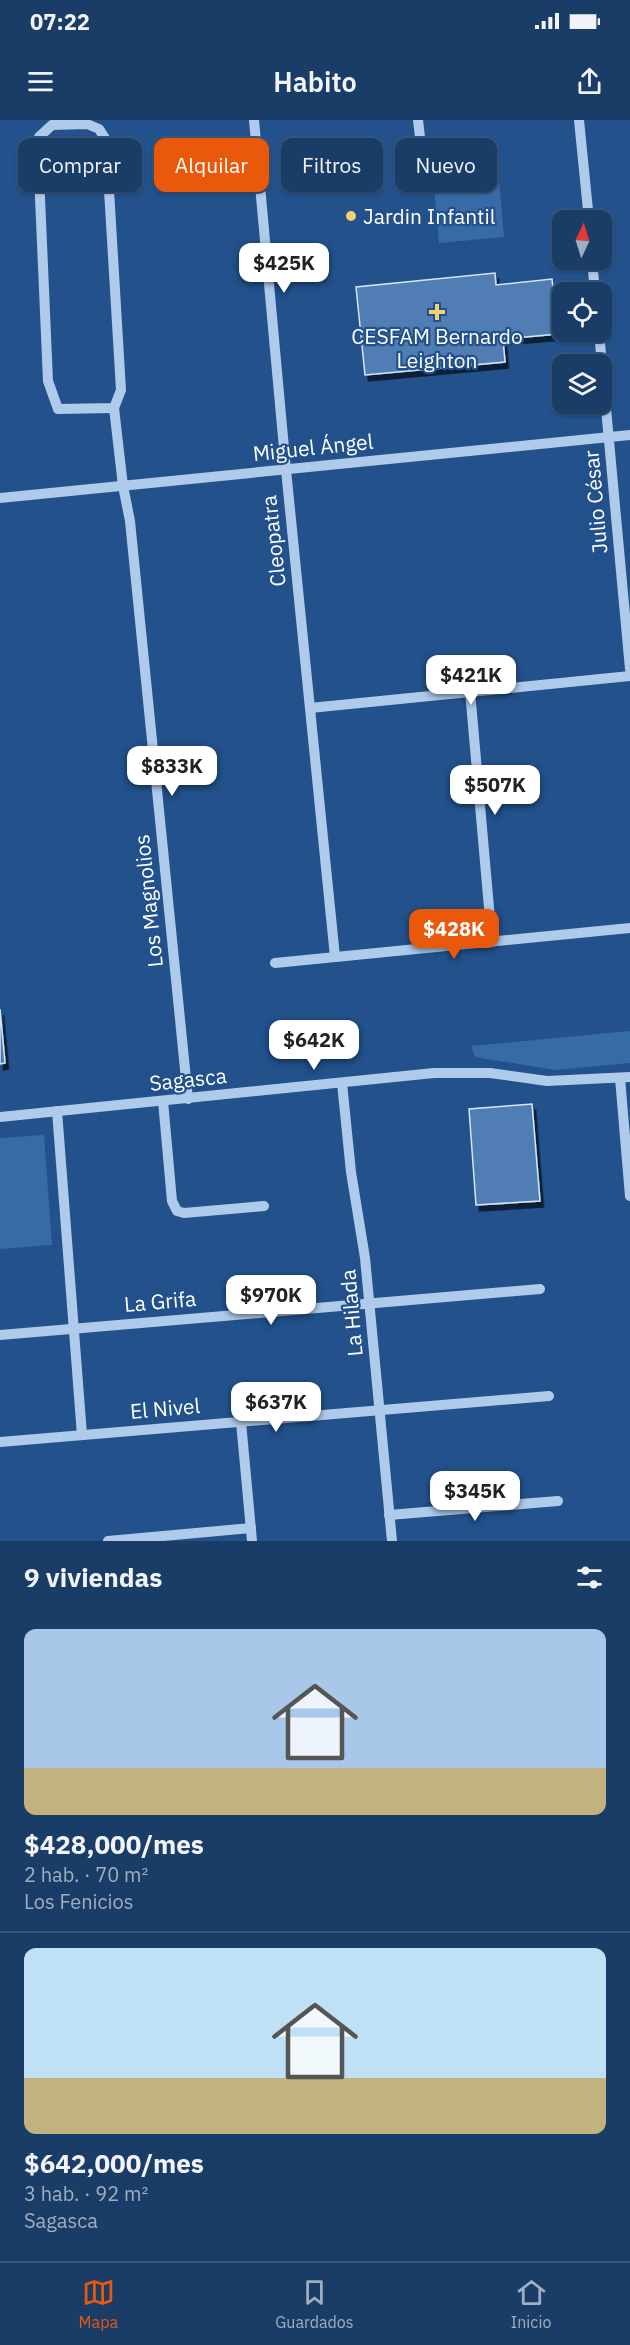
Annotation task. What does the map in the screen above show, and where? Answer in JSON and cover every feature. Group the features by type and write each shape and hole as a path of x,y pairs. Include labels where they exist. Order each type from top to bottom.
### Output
{"street":[{"name":"Cleopatra","path":"254,120 286,470 335,957"},
{"path":"418,120 420,138"},
{"path":"579,120 588,210"},
{"path":"87,124 99,129 106,140 121,378 121,390 114,408 58,409 48,381 38,152 39,137 52,125 87,124"},
{"name":"Julio César","path":"600,342 630,669"},
{"name":"Los Magnolios","path":"114,408 123,486 130,520 188,1099"},
{"name":"Miguel Ángel","path":"0,498 630,435"},
{"path":"310,708 630,676"},
{"path":"471,692 492,942"},
{"path":"275,963 630,928"},
{"name":"Sagasca","path":"0,1117 462,1071 547,1081 625,1078"},
{"path":"625,1078 630,1196"},
{"name":"La Hilada","path":"342,1083 370,1303 392,1541"},
{"path":"163,1101 172,1201 177,1211 184,1214 264,1206"},
{"path":"57,1111 82,1435"},
{"name":"La Grifa","path":"0,1335 540,1288"},
{"name":"El Nivel","path":"0,1442 549,1396"},
{"path":"241,1422 252,1541"},
{"path":"389,1515 558,1501"},
{"path":"108,1541 251,1528"}],"shaded area":[{"path":"497,157 504,237 439,243 435,192 497,192"},
{"path":"630,1031 630,1063 555,1070 475,1057 471,1046"},
{"path":"44,1135 52,1245 0,1249 0,1138"}],"building":[{"path":"495,273 496,285 552,279 552,335 503,339 505,362 365,375 356,287"},
{"path":"0,1009 5,1063 0,1064"},
{"path":"532,1104 540,1201 476,1205 469,1109"}],"place":[{"name":"Jardin Infantil","path":"351,216"},
{"name":"CESFAM Bernardo Leighton","path":"437,312"}]}
